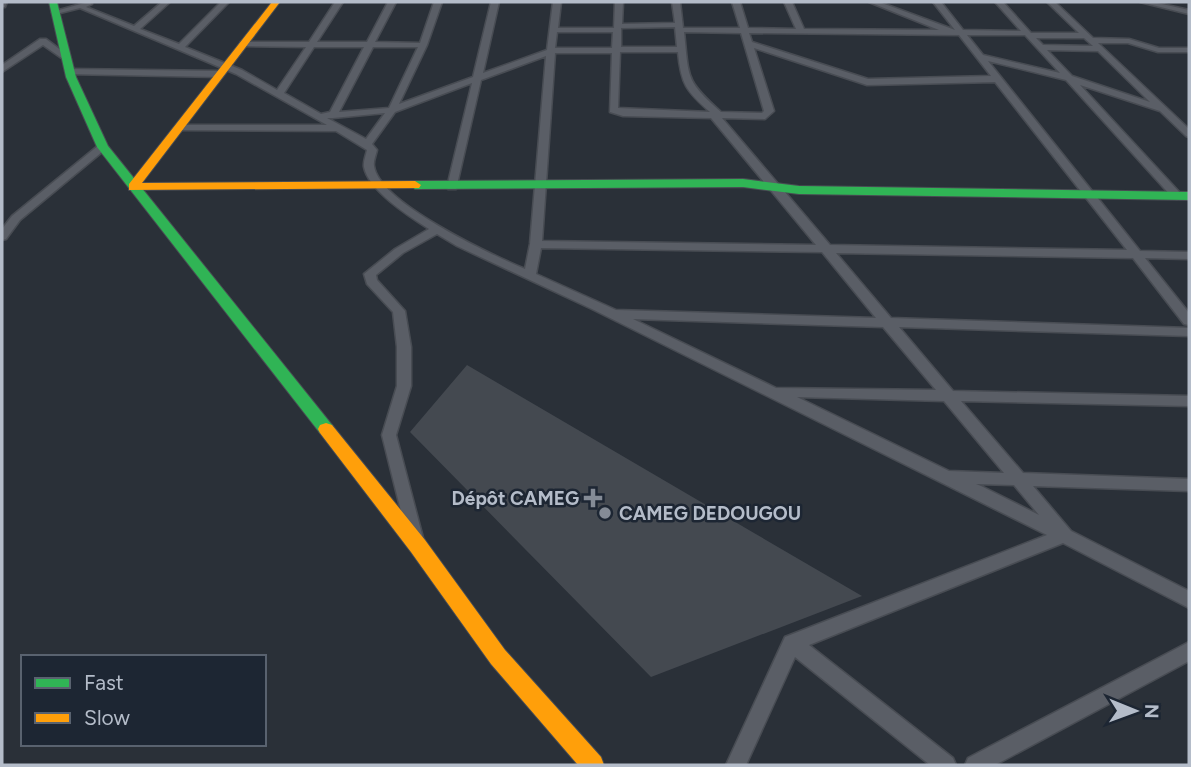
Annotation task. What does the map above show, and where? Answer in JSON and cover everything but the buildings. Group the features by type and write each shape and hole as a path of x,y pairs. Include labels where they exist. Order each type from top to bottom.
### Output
{"street":[{"path":"83,8 92,2"},
{"path":"136,28 166,2"},
{"path":"180,48 225,2"},
{"path":"133,187 276,2"},
{"path":"278,95 339,2"},
{"path":"334,121 392,2"},
{"path":"367,144 393,110 423,45 438,2"},
{"path":"452,187 495,2"},
{"path":"529,276 536,244 557,2"},
{"path":"619,2 614,110 717,115 768,113 736,2"},
{"path":"676,2 685,78 693,92 717,115 1065,535"},
{"path":"788,2 801,31"},
{"path":"873,2 955,32"},
{"path":"937,2 955,32 978,56 1189,321"},
{"path":"999,2 1068,78 1183,196"},
{"path":"1051,2 1189,134"},
{"path":"1144,2 1189,11"},
{"path":"222,71 136,28 83,8 55,7 68,64 103,147 418,546 498,657 593,765"},
{"path":"554,30 679,27 1028,34 1129,41 1158,50 1189,50"},
{"path":"2,69 43,41 68,64 239,72 278,95 334,121 367,144 372,150 370,170 383,187 436,230 775,391 941,477 1065,535 1189,600"},
{"path":"244,44 423,45"},
{"path":"749,44 867,82 996,79"},
{"path":"1040,47 1101,49"},
{"path":"179,128 334,121 393,110 551,51 683,49"},
{"path":"2,56 21,55"},
{"path":"978,56 1068,78 1163,109"},
{"path":"2,237 16,218 103,147"},
{"path":"133,187 773,185 799,190 1183,196"},
{"path":"418,546 389,435 404,386 404,347 399,310 371,281 370,274 399,251 436,230"},
{"path":"536,244 1189,255"},
{"path":"614,314 1189,332"},
{"path":"775,391 1189,401"},
{"path":"941,477 1189,485"},
{"path":"736,765 792,643 1065,535"},
{"path":"792,643 946,765"},
{"path":"975,765 1189,651"}],"traffic: fast":[{"path":"53,2 71,77 103,147 326,429"},
{"path":"415,185 743,183 799,190 1189,196"}],"traffic: slow":[{"path":"276,2 133,187 415,185"},
{"path":"326,429 418,546 498,657 593,765"}],"place":[{"name":"Dépôt CAMEG","path":"593,498"},
{"name":"CAMEG DEDOUGOU","path":"605,513"}]}
